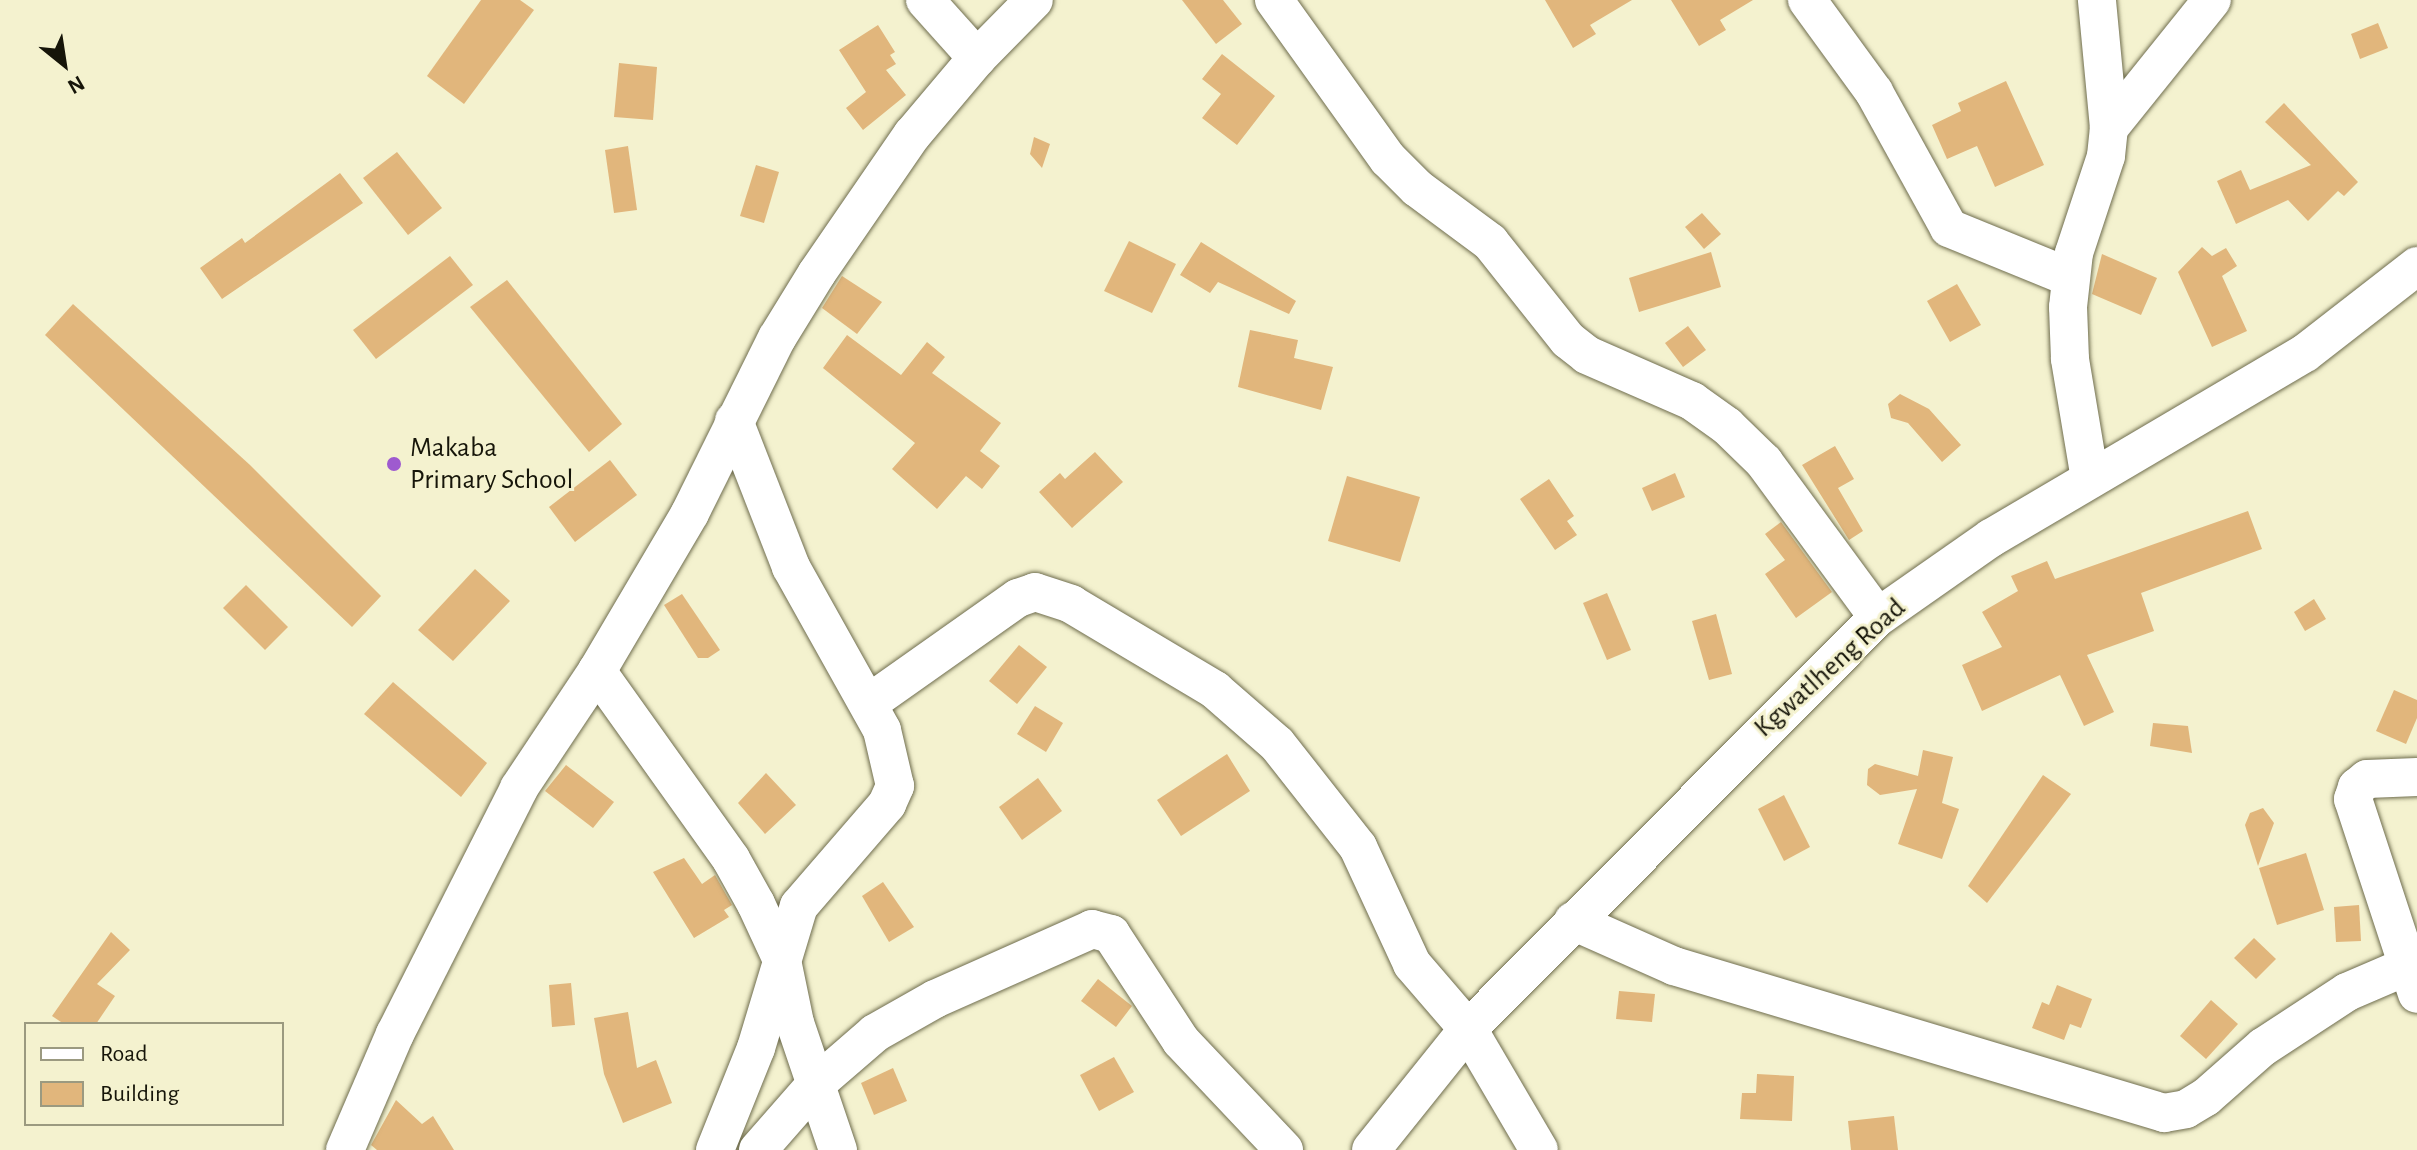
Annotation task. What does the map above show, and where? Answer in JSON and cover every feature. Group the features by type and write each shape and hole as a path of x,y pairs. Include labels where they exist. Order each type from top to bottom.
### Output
{"street":[{"path":"925,0 977,58"},
{"path":"345,1150 395,1034 519,788 597,671 690,513 777,338 863,202 977,58 1034,0"},
{"path":"1274,0 1388,159 1417,188 1490,242 1578,348 1692,401 1727,426 1764,462 1878,617"},
{"path":"1807,0 1874,92 1949,228 2069,277"},
{"path":"2090,479 2070,359 2069,277 2106,156 2109,128 2097,0"},
{"path":"2109,128 2212,0"},
{"name":"Kgwatlheng Road","path":"1371,1150 1468,1029 1878,617 1991,538 2305,353 2417,266"},
{"path":"715,1150 756,1048 799,906 887,804 895,786 893,760 869,703 791,567 734,421"},
{"path":"869,703 1018,598 1035,592 1071,604 1215,690 1277,744 1368,863 1423,981 1468,1029 1539,1150"},
{"path":"597,671 731,859 782,960 795,1023 838,1150"},
{"path":"1573,921 1674,966 2164,1113 2186,1109 2206,1097 2263,1047 2347,992 2413,975 2353,799 2357,787 2367,779 2417,777"},
{"path":"758,1150 815,1085 875,1033 935,999 1092,929 1104,930 1124,952 1181,1041 1284,1150"}],"building":[{"path":"481,0 520,0 534,10 464,104 427,76"},
{"path":"1182,0 1223,0 1242,24 1216,44"},
{"path":"1545,0 1632,0 1590,25 1596,34 1573,48"},
{"path":"1671,0 1753,0 1720,20 1726,30 1699,46"},
{"path":"2378,23 2388,48 2360,59 2351,34"},
{"path":"878,25 895,52 890,55 896,64 886,70 906,95 863,130 846,108 866,92 839,50"},
{"path":"1222,54 1275,96 1237,145 1202,118 1221,94 1202,79"},
{"path":"619,63 657,67 653,120 614,117"},
{"path":"2006,81 2044,165 1995,187 1977,146 1947,159 1932,125 1961,111 1958,103"},
{"path":"2284,103 2358,182 2344,196 2338,191 2308,221 2288,200 2236,224 2217,181 2241,170 2250,190 2311,165 2265,122"},
{"path":"1034,137 1050,144 1042,168 1030,154"},
{"path":"628,146 637,210 614,213 605,150"},
{"path":"397,152 442,208 408,235 363,178"},
{"path":"756,165 779,172 764,223 740,216"},
{"path":"340,173 363,203 222,299 200,268 242,238 245,243"},
{"path":"1702,213 1721,234 1704,249 1685,227"},
{"path":"1129,241 1176,264 1152,313 1104,291"},
{"path":"1201,242 1296,301 1289,314 1218,282 1210,293 1180,275"},
{"path":"2202,247 2212,256 2226,248 2237,266 2222,276 2247,331 2212,347 2178,272"},
{"path":"1711,252 1721,287 1639,312 1629,278"},
{"path":"2102,254 2157,278 2141,315 2092,294"},
{"path":"450,256 473,285 376,359 353,330"},
{"path":"842,276 882,302 857,334 822,308"},
{"path":"507,280 622,424 589,452 470,307"},
{"path":"1957,284 1981,325 1950,342 1927,301"},
{"path":"73,304 250,465 381,596 352,627 45,335"},
{"path":"1688,326 1706,350 1683,367 1665,343"},
{"path":"1250,330 1298,340 1294,358 1333,367 1321,410 1238,387"},
{"path":"847,335 901,375 927,342 945,357 932,373 1001,423 980,451 1000,466 982,489 966,476 937,509 892,469 915,443 823,368"},
{"path":"1900,394 1929,409 1961,445 1942,462 1908,423 1891,418 1888,404"},
{"path":"1835,446 1854,479 1838,488 1863,531 1849,540 1802,465"},
{"path":"1095,452 1123,482 1072,528 1039,492 1060,473 1065,479"},
{"path":"610,460 637,495 575,542 549,507"},
{"path":"1675,473 1685,497 1652,511 1642,488"},
{"path":"1347,476 1420,497 1400,562 1328,541"},
{"path":"1549,479 1574,516 1567,521 1577,535 1555,550 1520,499"},
{"path":"2248,511 2262,549 2141,593 2154,631 2087,655 2114,712 2084,726 2060,675 1982,711 1962,665 2002,647 1982,612 2018,591 2011,576 2047,561 2055,579"},
{"path":"1781,522 1832,592 1796,618 1765,574 1785,560 1765,534"},
{"path":"475,569 510,601 453,661 418,630"},
{"path":"246,585 288,627 265,650 223,608"},
{"path":"1607,593 1631,650 1607,660 1583,603"},
{"path":"682,594 720,650 708,658 698,658 664,605"},
{"path":"2314,599 2326,619 2305,631 2294,612"},
{"path":"1716,614 1732,674 1709,680 1692,621"},
{"path":"1019,645 1047,667 1017,704 989,681"},
{"path":"393,682 487,763 461,797 364,714"},
{"path":"2394,690 2417,700 2417,718 2406,744 2376,731"},
{"path":"1035,706 1063,723 1046,752 1017,734"},
{"path":"2153,723 2188,726 2192,753 2150,746"},
{"path":"1923,750 1953,757 1942,803 1959,809 1942,859 1898,844 1917,789 1880,795 1867,785 1868,769 1875,764 1918,776"},
{"path":"1227,754 1250,791 1181,836 1157,800"},
{"path":"566,765 614,802 593,828 545,791"},
{"path":"766,773 796,805 765,834 738,803"},
{"path":"2043,775 2071,794 1987,903 1968,886"},
{"path":"1038,778 1062,811 1022,840 999,807"},
{"path":"1784,795 1810,847 1784,861 1758,809"},
{"path":"2263,808 2274,823 2258,866 2245,825 2250,813"},
{"path":"2306,853 2324,910 2277,925 2259,868"},
{"path":"684,858 702,884 715,875 732,905 724,910 729,917 694,938 653,872"},
{"path":"883,882 914,927 889,942 862,896"},
{"path":"2359,905 2361,941 2336,942 2334,907"},
{"path":"111,932 130,950 97,984 115,996 97,1022 61,1022 52,1016"},
{"path":"2254,938 2276,959 2256,979 2234,958"},
{"path":"1098,979 1132,1006 1116,1027 1081,1001"},
{"path":"571,983 575,1025 552,1027 549,985"},
{"path":"2057,985 2092,999 2081,1028 2070,1024 2064,1040 2032,1028 2042,1002 2049,1005"},
{"path":"1619,991 1655,994 1652,1022 1616,1019"},
{"path":"2211,1000 2238,1024 2206,1059 2180,1036"},
{"path":"628,1012 637,1068 656,1060 672,1103 623,1123 604,1074 594,1018"},
{"path":"1114,1057 1134,1092 1099,1111 1080,1075"},
{"path":"893,1068 907,1101 874,1115 861,1083"},
{"path":"1757,1074 1794,1076 1792,1121 1740,1119 1742,1093 1756,1093"},
{"path":"396,1100 422,1124 433,1116 454,1150 377,1150 371,1145"},
{"path":"1894,1116 1898,1150 1851,1150 1848,1121"}],"place":[{"name":"Makaba Primary School","path":"394,464"}]}
